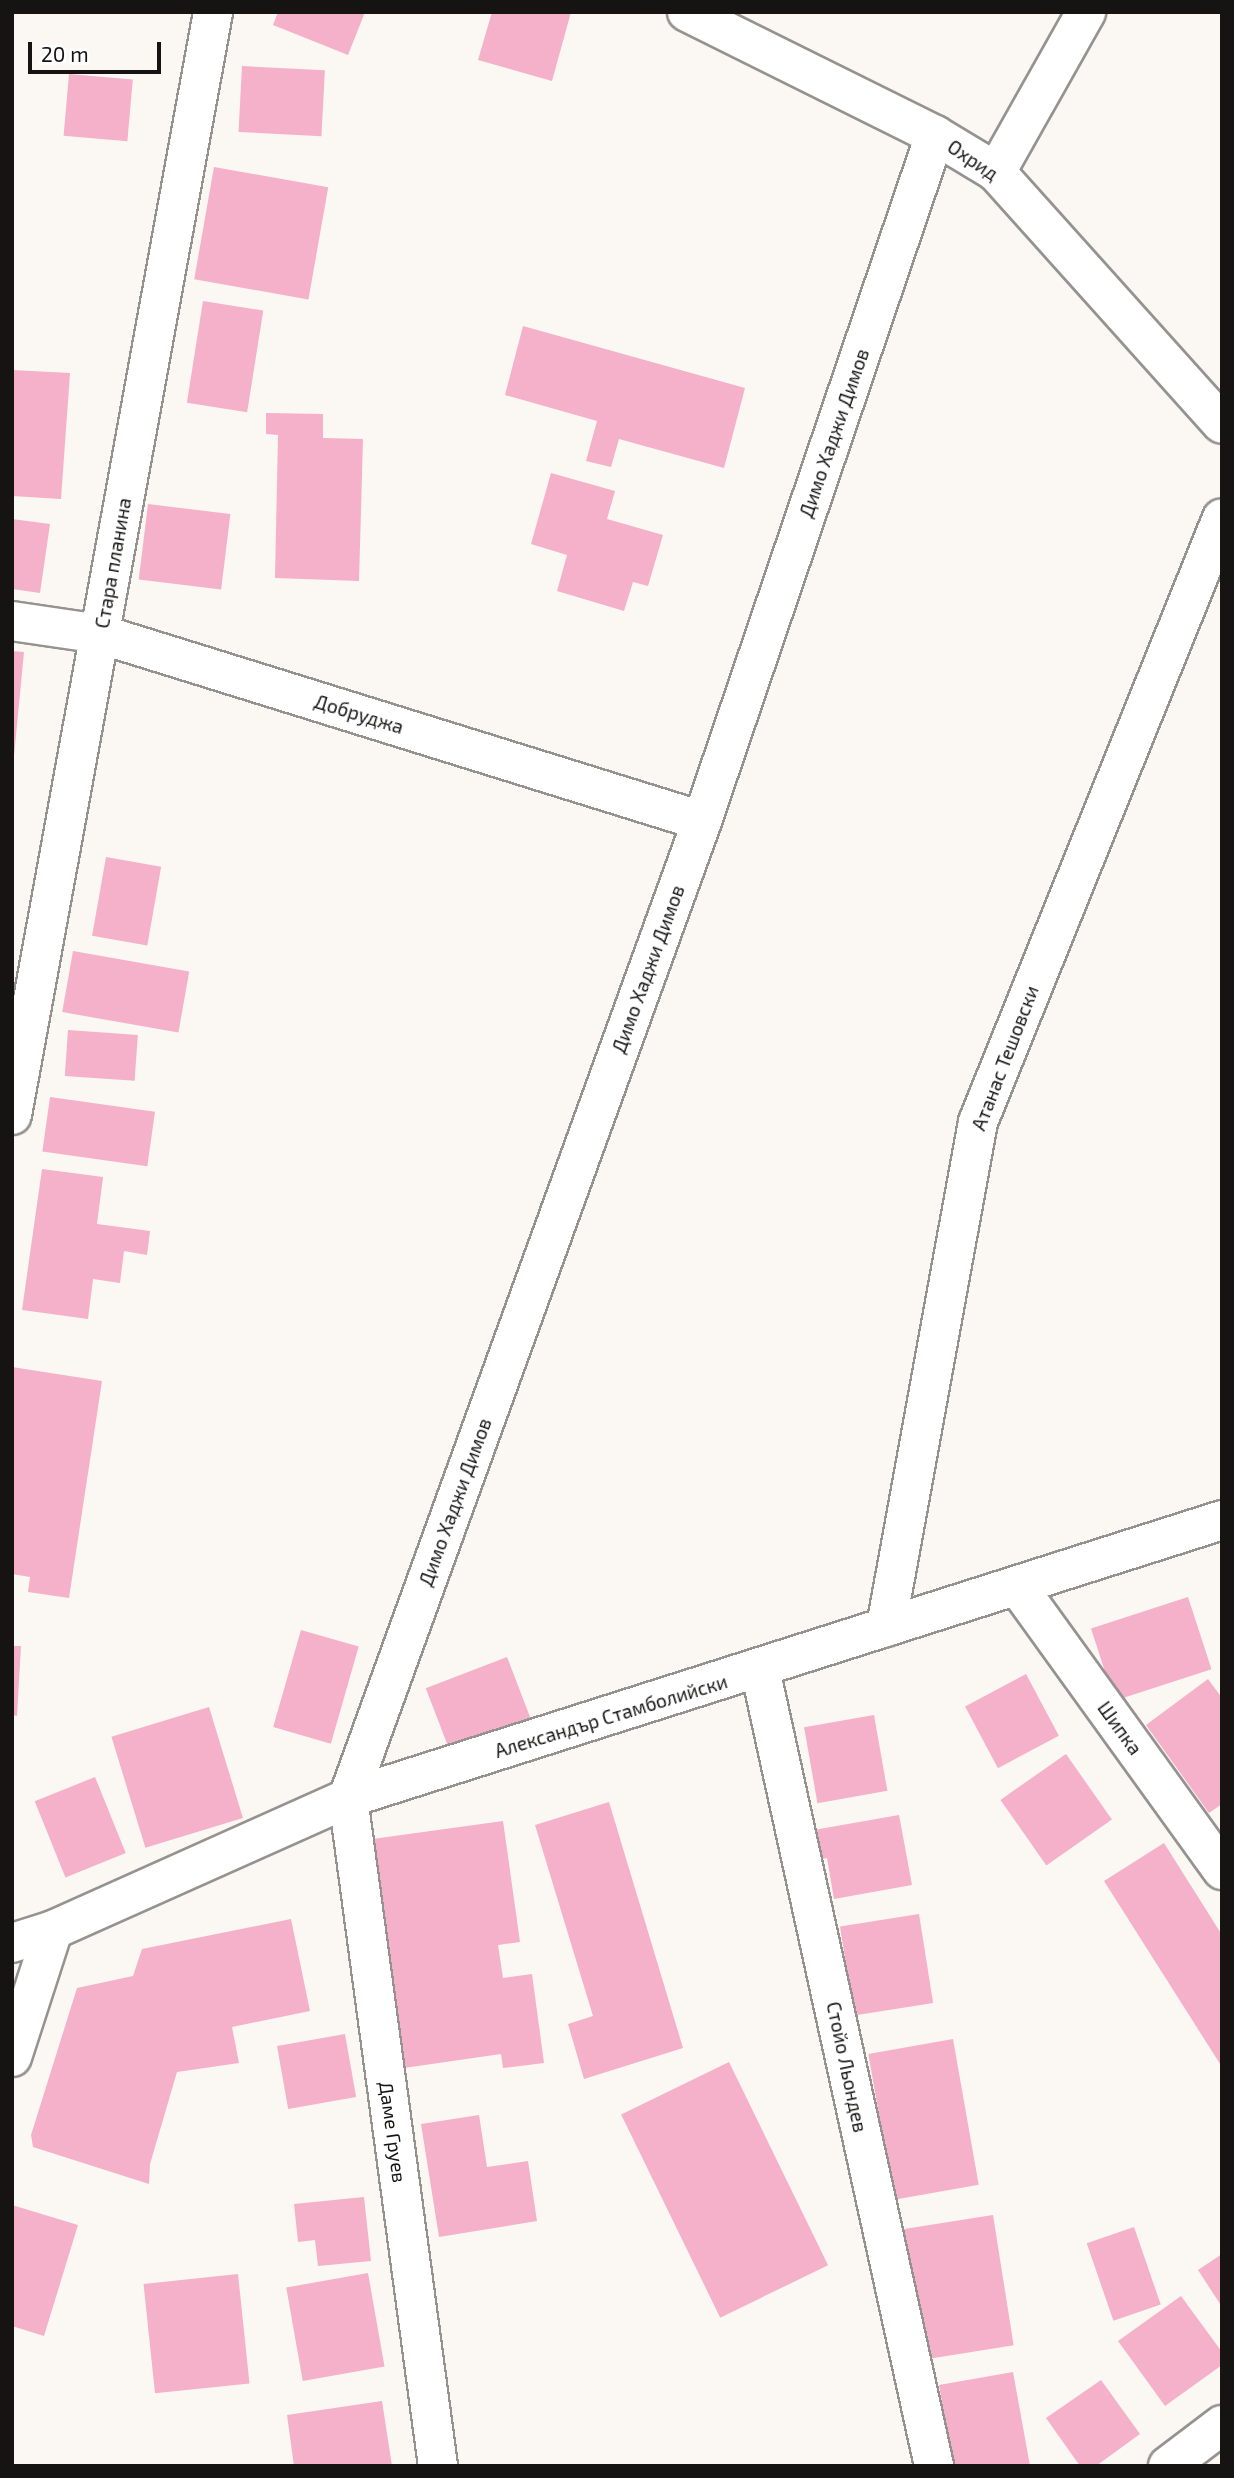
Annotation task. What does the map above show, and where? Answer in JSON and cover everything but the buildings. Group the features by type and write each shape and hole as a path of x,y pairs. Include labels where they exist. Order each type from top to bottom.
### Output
{"street":[{"name":"Стара планина","path":"12,1115 213,12"},
{"name":"Охрид","path":"687,12 935,135 996,172 1222,424"},
{"path":"996,172 1086,12"},
{"name":"Димо Хаджи Димов","path":"348,1798 702,821 935,135"},
{"name":"Атанас Тешовски","path":"886,1627 978,1122 1222,518"},
{"name":"Добруджа","path":"12,621 100,634 702,821"},
{"name":"Александър Стамболийски","path":"12,1943 53,1930 348,1798 1222,1520"},
{"name":"Шипка","path":"1018,1587 1222,1870"},
{"name":"Стойо Льондев","path":"760,1669 934,2466"},
{"name":"Даме Груев","path":"348,1798 438,2466"},
{"path":"12,2057 53,1930"},
{"path":"1168,2466 1222,2425"}]}
